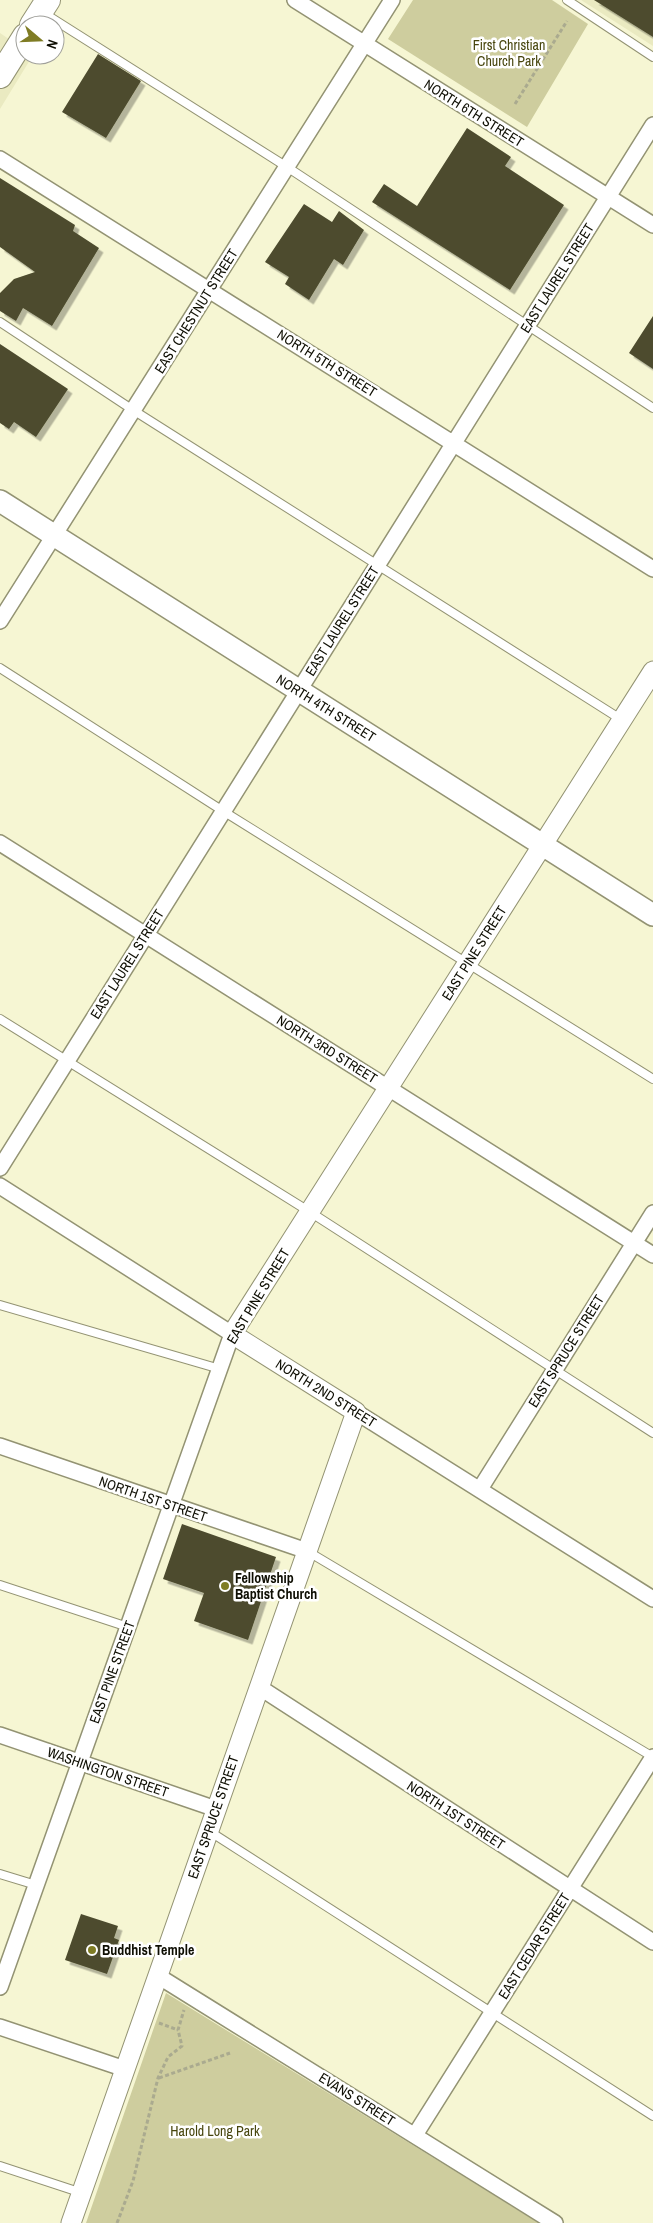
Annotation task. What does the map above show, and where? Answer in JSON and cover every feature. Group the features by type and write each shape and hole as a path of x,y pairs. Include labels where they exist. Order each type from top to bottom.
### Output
{"main road":[{"path":"0,76 15,52"},
{"name":"NORTH 4TH STREET","path":"0,501 653,914"}],"street":[{"name":"NORTH 6TH STREET","path":"295,0 653,225"},
{"name":"EAST CHESTNUT STREET","path":"0,621 392,0"},
{"name":"EAST LAUREL STREET","path":"0,1168 653,125"},
{"name":"NORTH 5TH STREET","path":"0,159 653,569"},
{"name":"EAST PINE STREET","path":"0,1987 232,1334 653,671"},
{"name":"NORTH 3RD STREET","path":"0,843 653,1255"},
{"name":"NORTH 2ND STREET","path":"0,1186 653,1600"},
{"name":"EAST SPRUCE STREET","path":"480,1489 653,1213"},
{"name":"EAST SPRUCE STREET","path":"71,2223 356,1412"},
{"name":"NORTH 1ST STREET","path":"0,1446 307,1551"},
{"name":"NORTH 1ST STREET","path":"259,1687 653,1942"},
{"name":"WASHINGTON STREET","path":"0,1735 216,1809"},
{"name":"EAST CEDAR STREET","path":"415,2135 653,1757"},
{"name":"EVANS STREET","path":"158,1976 556,2223"},
{"path":"0,2027 125,2069"}],"lane":[{"path":"567,0 653,57"},
{"path":"40,12 287,167 653,408"},
{"path":"0,322 134,410 622,720"},
{"path":"0,668 223,812 653,1079"},
{"path":"0,1019 310,1212 653,1433"},
{"path":"0,1304 220,1369"},
{"path":"307,1551 653,1757"},
{"path":"0,1585 128,1627"},
{"path":"209,1831 653,2116"},
{"path":"0,1874 36,1885"},
{"path":"0,2166 82,2193"}],"path":[{"path":"515,104 567,21"},
{"path":"117,2223 133,2181 158,2078 168,2057 182,2046 178,2030 190,1995"},
{"path":"158,2078 230,2053"}],"shaded area":[{"path":"581,0 653,0 653,46"},
{"path":"0,33 15,43 15,65 27,65 0,109"}],"green space":[{"name":"First Christian Church Park","path":"413,0 552,0 588,24 527,127 388,39"},
{"name":"Harold Long Park","path":"166,1993 539,2223 86,2223"}],"building":[{"path":"594,0 653,0 653,37"},
{"path":"98,54 141,81 106,138 62,112"},
{"path":"467,128 511,157 505,166 564,205 510,290 372,202 384,184 417,206"},
{"path":"0,178 75,225 73,231 99,248 52,326 23,308 16,321 0,311 0,293 14,279 35,272 0,247"},
{"path":"304,204 332,222 339,211 364,230 343,265 334,259 309,300 285,284 289,277 265,262"},
{"path":"653,316 653,369 629,353"},
{"path":"0,344 68,389 36,437 14,422 9,429 0,423"},
{"name":"Fellowship Baptist Church","path":"182,1524 276,1557 248,1640 194,1621 204,1593 163,1579"},
{"name":"Buddhist Temple","path":"81,1914 118,1926 114,1938 119,1940 107,1974 65,1960"}],"place":[{"name":"Fellowship Baptist Church","path":"225,1586"},
{"name":"Buddhist Temple","path":"92,1950"}]}
